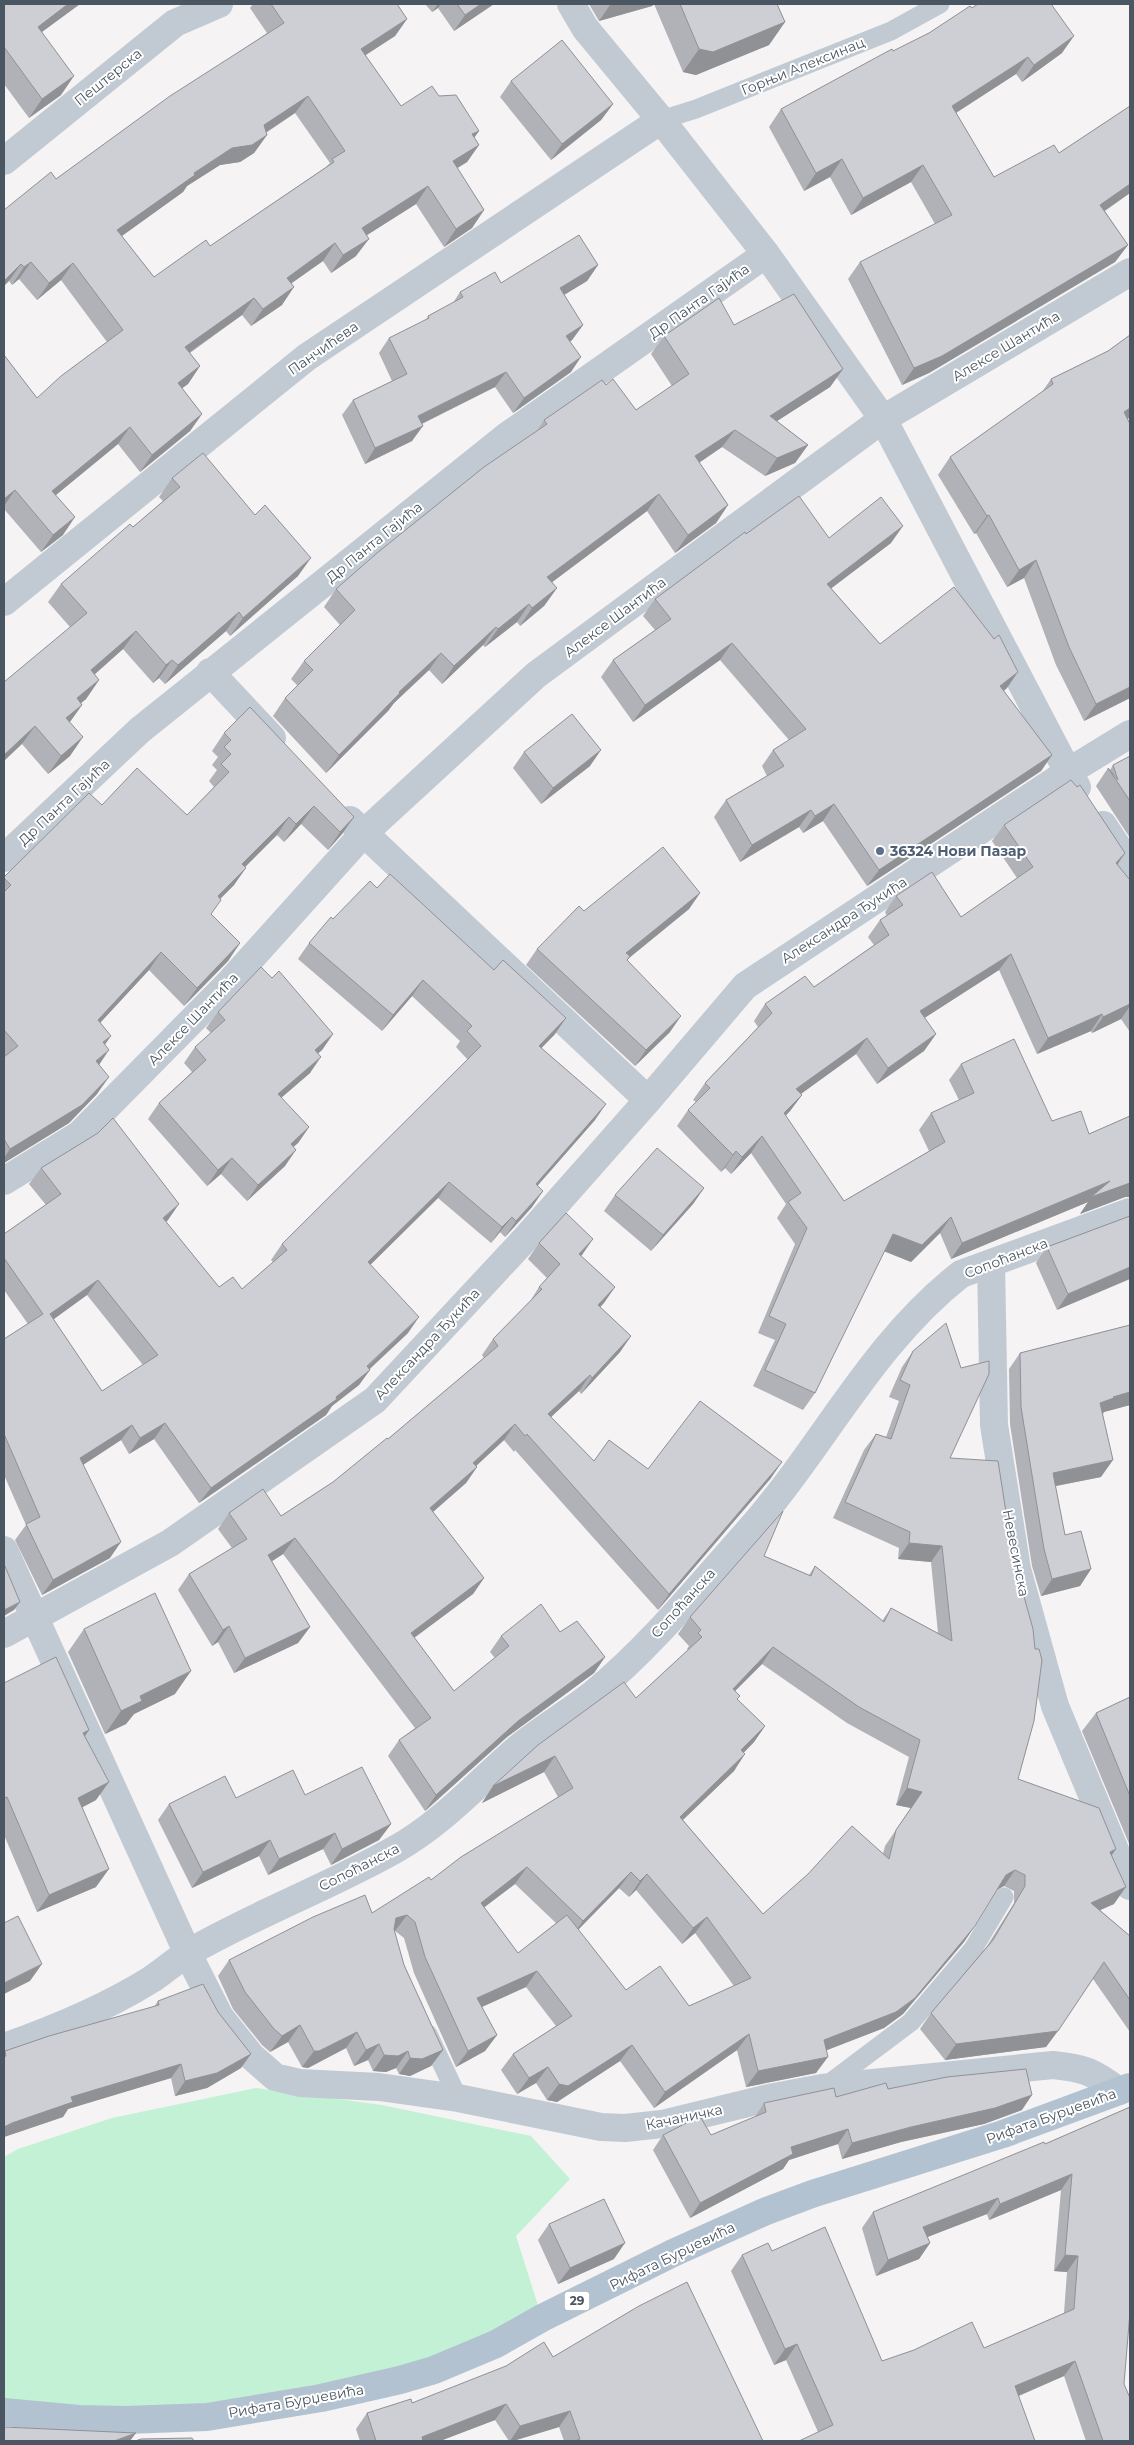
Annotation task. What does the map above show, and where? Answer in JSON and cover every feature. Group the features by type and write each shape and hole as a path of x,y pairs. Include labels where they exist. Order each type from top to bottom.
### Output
{"main road":[{"name":"Рифата Бурџевића","path":"4,2412 126,2420 207,2417 321,2398 400,2380 434,2370 496,2344 542,2318 673,2253 764,2212 812,2194 1003,2134 1125,2089"}],"street":[{"name":"Пештерска","path":"4,161 175,23 219,4"},
{"path":"571,4 585,28 661,120 766,254 883,419 1068,772 1130,866"},
{"name":"Панчићева","path":"4,602 307,357 661,120"},
{"name":"Др Панта Гајића","path":"4,858 140,730 210,672 507,436 766,254"},
{"name":"Алексе Шантића","path":"4,1181 79,1135 228,984 363,834 536,676 883,419 1130,272"},
{"path":"210,672 290,757"},
{"name":"Александра Ђукића","path":"4,1634 170,1543 375,1400 526,1238 648,1100 745,986 1068,772 1130,734"},
{"path":"330,799 363,834 648,1100"},
{"name":"Сопоћанска","path":"4,2047 55,2029 115,1999 151,1979 188,1954 398,1848 445,1814 521,1746 592,1694 658,1631 748,1533 837,1417 871,1365 914,1316 940,1290 961,1274 990,1262 1130,1212"},
{"name":"Невесинска","path":"990,1262 994,1426 1017,1569 1055,1706 1130,1886"},
{"path":"4,1550 188,1954"},
{"name":"Качаничка","path":"188,1954 220,2017 250,2056 275,2077 300,2083 379,2087 458,2098 601,2127 625,2128 662,2124 769,2098 822,2088 1053,2065 1078,2068 1096,2074 1125,2089"}],"lane":[{"name":"Горњи Алексинац","path":"661,120 696,109 890,31 940,4"},
{"name":"Качаничка","path":"822,2088 911,2022 973,1949 1004,1897"},
{"path":"422,2020 458,2098"}],"green space":[{"path":"256,2088 382,2105 531,2136 570,2179 516,2236 542,2318 496,2344 260,2409 4,2412 4,2157 18,2149 112,2118"}],"building":[{"path":"4,4 68,4 38,27 74,76 42,99 4,47"},
{"path":"271,4 397,4 407,19 361,49 401,106 432,86 439,96 456,95 479,131 472,134 479,145 453,161 484,210 456,229 428,186 362,228 369,239 343,255 335,243 287,278 294,287 263,309 254,298 185,347 200,366 178,383 202,414 152,455 130,427 52,491 75,517 53,535 15,490 4,499 4,355 37,398 61,376 123,330 73,263 49,283 31,262 24,267 21,264 4,281 4,210 51,172 56,179 170,96 284,23","holes":["308,96 345,151 332,159 334,162 210,246 206,240 154,277 117,230 195,175 194,173 232,148 252,145 267,135 264,125"]},
{"path":"457,4 481,4 465,15"},
{"path":"680,4 777,4 785,22 713,52 699,49"},
{"path":"978,4 1051,4 1074,36 1034,65 1028,57 952,106 994,177 1054,145 1059,153 1130,106 1130,184 1100,205 1128,245 942,356 914,368 860,262 952,215 923,165 863,198 842,159 816,173 781,109 892,49 893,51 929,33 970,6 972,8"},
{"path":"562,40 613,104 562,144 511,81"},
{"path":"579,235 598,265 560,288 583,325 566,336 581,357 524,398 506,372 418,416 423,426 375,448 353,400 407,374 389,338 429,318 428,316 463,297 460,292 495,272 501,283"},
{"path":"794,294 843,369 770,416 808,445 777,458 735,430 695,456 728,505 688,535 659,494 547,577 557,588 532,608 529,604 498,629 496,627 454,666 441,653 399,692 339,755 285,698 313,670 304,661 355,610 336,589 377,553 484,467 547,424 544,420 602,380 606,385 613,379 636,410 689,374 664,336 719,298 734,325"},
{"path":"1130,335 1130,408 1124,412 1130,424 1130,687 1096,704 1069,647 1036,560 1019,570 989,515 987,516 950,457 1053,384 1051,379 1108,351"},
{"path":"203,453 255,515 265,505 311,558 243,618 239,612 178,665 172,660 166,665 136,631 91,670 99,680 77,698 82,705 66,718 83,737 61,756 35,726 4,755 4,682 87,613 61,584 130,524 133,527 180,487 172,478"},
{"path":"799,496 829,538 881,497 903,526 827,584 880,644 954,587 994,639 999,635 1018,672 1000,686 1052,755 879,870 834,804 815,816 811,810 752,845 726,800 784,766 773,750 806,729 732,643 645,705 613,660 671,619 655,599 745,532 746,534"},
{"path":"250,707 354,817 340,832 314,806 296,824 289,817 242,864 246,868 218,896 221,900 211,914 240,943 197,988 161,952 98,1020 111,1036 103,1042 109,1050 96,1061 109,1077 82,1105 10,1149 4,1139 4,1057 18,1046 4,1030 4,892 11,885 4,877 89,793 102,805 137,768 187,815 229,772 221,764 231,754 224,747 231,740 224,733"},
{"path":"572,714 601,750 553,788 524,752"},
{"path":"1130,756 1130,801 1108,768 1118,780 1113,765"},
{"path":"1071,780 1077,787 1080,785 1125,853 1116,863 1130,880 1130,1004 1103,1017 1102,1014 1048,1038 1011,954 920,1011 936,1034 888,1068 867,1038 796,1089 802,1095 784,1113 844,1201 945,1142 931,1113 974,1093 961,1064 1014,1039 1052,1121 1081,1111 1089,1134 1130,1116 1130,1183 1091,1197 1110,1181 962,1243 951,1217 922,1245 893,1234 815,1393 765,1370 786,1324 769,1316 807,1228 788,1202 801,1193 762,1136 742,1157 736,1151 733,1155 688,1110 710,1088 705,1083 772,1013 765,1004 805,976 814,987 889,935 880,920 903,905 896,896 932,872 961,917 1033,867 1004,825"},
{"path":"663,847 700,893 626,953 630,956 627,960 681,1016 646,1050 537,949 579,906 584,911"},
{"path":"390,874 494,970 503,960 566,1018 539,1046 606,1104 536,1184 543,1191 516,1221 512,1217 502,1227 449,1182 368,1262 419,1317 367,1366 370,1370 336,1397 337,1399 211,1488 165,1423 140,1438 132,1425 80,1458 121,1542 53,1580 26,1524 40,1517 4,1434 4,1339 43,1314 4,1258 4,1234 61,1194 41,1168 98,1133 113,1118 179,1204 163,1218 219,1287 233,1277 242,1289 287,1250 282,1244 481,1046 467,1031 472,1026 423,980 393,1015 309,943 331,917 333,919 370,881 377,888","holes":["98,1280 158,1355 102,1391 50,1314"]},
{"path":"261,967 272,978 279,971 333,1034 315,1050 321,1057 278,1094 309,1127 291,1144 296,1150 258,1185 232,1158 218,1170 159,1103 206,1060 195,1047 225,1020 218,1012"},
{"path":"657,1148 704,1188 663,1235 615,1195"},
{"path":"566,1213 593,1239 579,1254 615,1287 598,1305 631,1336 592,1378 590,1375 548,1414 594,1461 609,1440 648,1469 700,1401 782,1462 669,1594 527,1434 525,1436 515,1424 473,1463 477,1467 430,1508 484,1578 411,1633 454,1691 509,1646 501,1636 541,1604 560,1632 577,1621 605,1657 518,1721 436,1795 399,1740 431,1718 295,1538 268,1555 310,1627 245,1658 229,1626 223,1630 189,1574 247,1539 229,1513 263,1489 281,1516 333,1482 388,1439 498,1346 493,1339 542,1289 539,1287 560,1264 539,1243"},
{"path":"1130,1216 1130,1267 1068,1294 1047,1247"},
{"path":"946,1323 961,1368 989,1361 989,1374 950,1458 998,1461 1013,1557 1033,1629 1035,1649 1039,1649 1042,1660 1034,1721 1018,1779 1099,1808 1116,1849 1110,1852 1126,1887 1091,1903 1130,1936 1130,2000 1104,1962 1058,2031 956,2044 931,2013 993,1940 1025,1886 1025,1875 1015,1870 1006,1875 975,1926 915,1998 896,2012 824,2040 828,2057 758,2071 749,2034 665,2092 632,2045 568,2086 559,2084 548,2067 529,2078 513,2054 572,2016 537,1971 477,1998 497,2035 468,2051 425,1957 415,1922 407,1915 396,1918 394,1929 404,1965 443,2050 422,2059 410,2058 408,2051 398,2056 384,2055 379,2044 366,2050 357,2032 319,2051 314,2051 300,2025 282,2036 274,2029 245,1992 229,1960 313,1917 365,1895 372,1913 429,1877 431,1880 461,1857 573,1788 555,1756 493,1786 538,1745 624,1682 636,1698 702,1637 698,1633 701,1630 690,1617 783,1511 764,1556 811,1576 815,1566 884,1622 891,1608 952,1641 942,1546 909,1543 910,1532 845,1502 876,1434 891,1439 910,1385 900,1380 913,1351","holes":["773,1647 859,1707 920,1740 907,1788 922,1792 896,1830 889,1859 852,1826 808,1874 763,1914 680,1817 745,1754 741,1750 765,1726 737,1699 740,1696 733,1689","527,1867 583,1921 631,1872 640,1881 647,1874 693,1928 707,1917 751,1978 689,2006 660,1966 626,1990 567,1915 518,1953 481,1903"]},
{"path":"1130,1325 1130,1392 1100,1403 1113,1460 1053,1473 1065,1535 1081,1531 1091,1569 1052,1579 1044,1549 1021,1407 1020,1353"},
{"path":"4,1564 20,1602 4,1610"},
{"path":"155,1593 191,1671 140,1696 142,1701 121,1711 84,1629"},
{"path":"56,1657 89,1730 83,1733 109,1782 78,1798 109,1869 49,1895 7,1797 4,1798 4,1683"},
{"path":"1130,1697 1130,1796 1096,1713"},
{"path":"362,1767 391,1824 342,1849 335,1833 279,1859 270,1840 203,1872 169,1804 225,1776 236,1798 293,1770 305,1795"},
{"path":"18,1916 42,1964 4,1983 4,1923"},
{"path":"203,1984 218,2012 251,2054 217,2073 185,2081 181,2064 71,2097 73,2102 4,2127 5,2051 49,2036 159,2005 158,2001"},
{"path":"1026,2069 1032,2095 995,2108 911,2127 852,2143 848,2129 791,2147 793,2154 700,2203 663,2135 692,2120 701,2118 711,2135 766,2112 764,2103 834,2088 836,2097 886,2083 888,2089 947,2077"},
{"path":"1130,2107 1130,2312 1124,2384 1130,2398 1130,2441 1103,2441 1075,2361 1015,2386 1035,2441 799,2441 833,2425 797,2344 785,2349 742,2255 768,2243 772,2251 825,2227 882,2361 914,2350 972,2322 984,2348 1074,2309 1078,2256 1065,2255 1072,2174 1000,2204 998,2198 923,2227 930,2243 888,2260 873,2212 1044,2142 1045,2144"},
{"path":"604,2199 625,2243 570,2268 549,2224"},
{"path":"687,2282 763,2441 575,2441 580,2439 570,2411 520,2426 506,2404 422,2437 423,2441 376,2441 367,2413 411,2399 412,2403 506,2366 544,2342 553,2357 639,2306"},
{"path":"4,2427 136,2433 114,2441 4,2441"},
{"path":"192,2438 194,2441 135,2441 141,2439"}],"place":[{"name":"36324 Нови Пазар","path":"880,851"}]}
